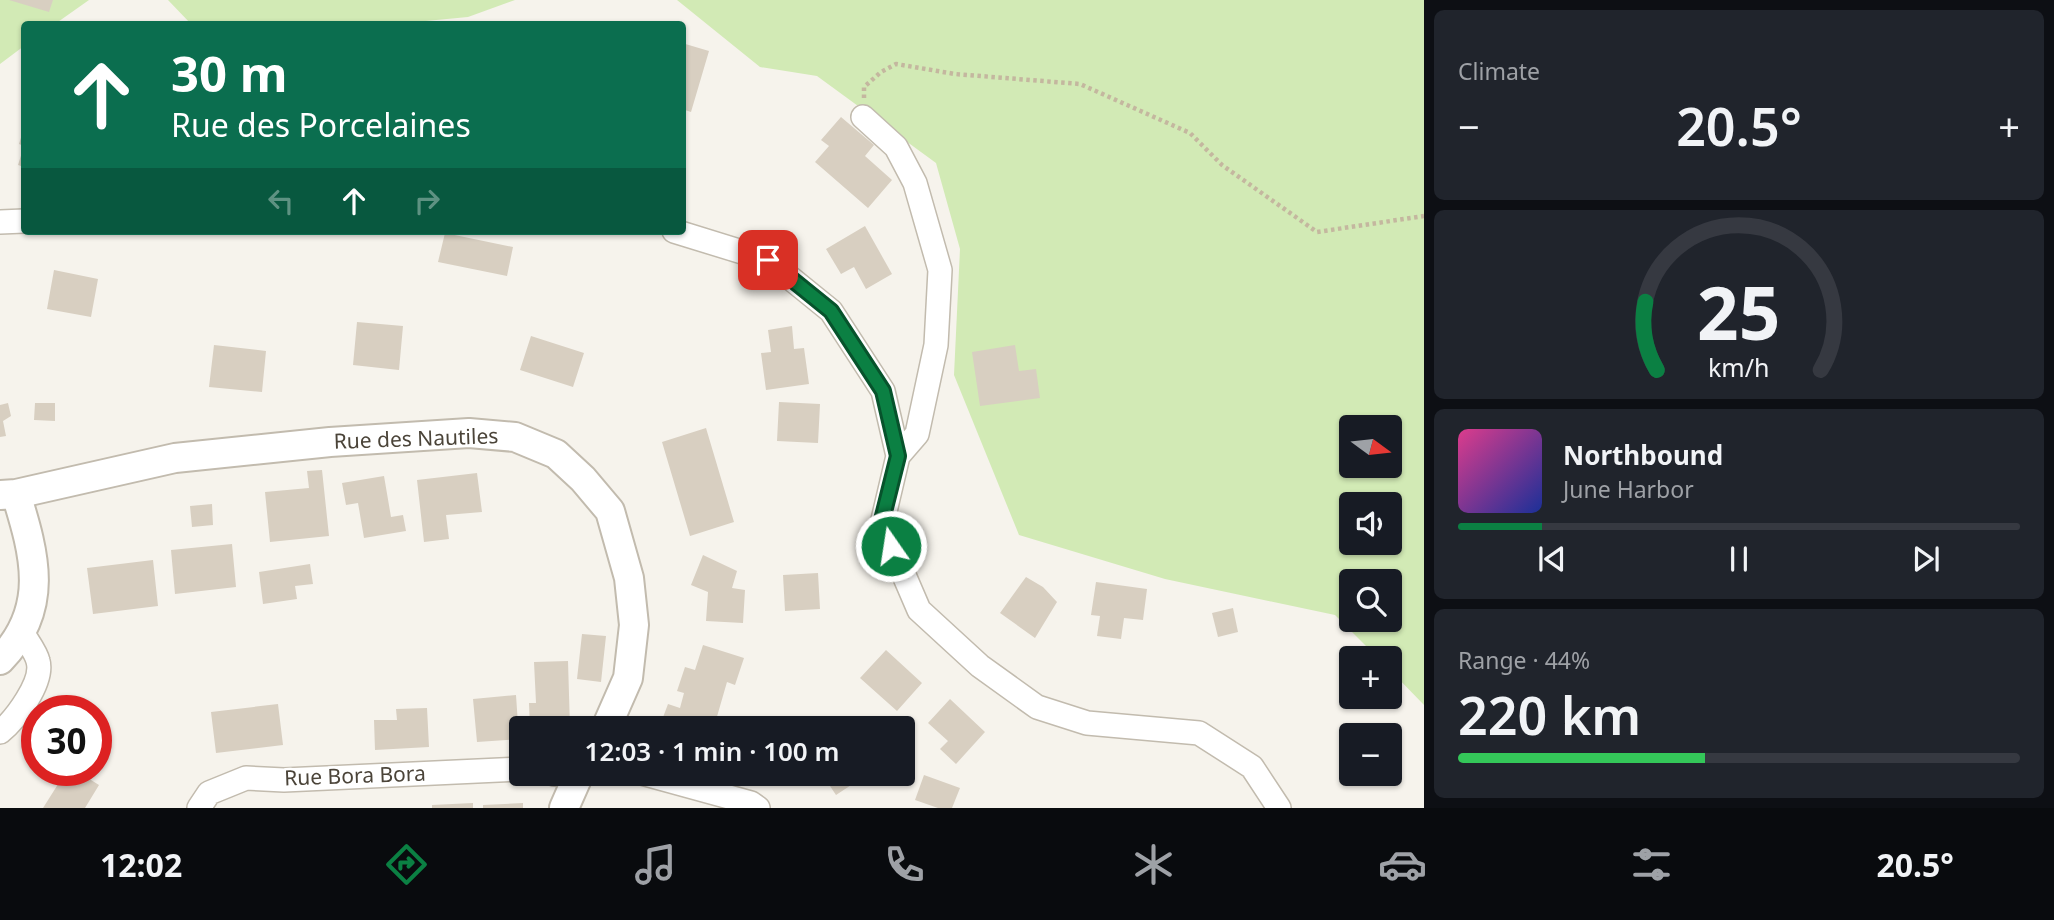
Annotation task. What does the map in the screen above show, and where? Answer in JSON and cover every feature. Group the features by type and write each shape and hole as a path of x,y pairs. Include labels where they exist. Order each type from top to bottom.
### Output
{"street":[{"path":"863,117 896,147 915,183 940,270 936,345 917,434 898,456 881,524 919,610 980,666 1037,707 1087,723 1199,733 1252,767 1279,808"},
{"path":"0,222 21,221"},
{"path":"686,235 768,260 831,311 883,391 898,456"},
{"name":"Rue des Nautiles","path":"8,495 175,458 331,442 469,433 515,437 556,454 610,510 629,579 634,625 628,678 611,716"},
{"path":"0,660 22,632 32,604 35,572 29,536 8,495"},
{"path":"0,732 25,705 38,672 38,662 22,632"},
{"name":"Rue Bora Bora","path":"199,808 209,793 246,778 284,780 509,770"},
{"path":"564,808 574,786"},
{"path":"689,786 751,803 758,808"}],"path":[{"path":"863,117 864,88 881,72 896,64 955,74 1080,84 1190,133 1222,165 1317,232 1424,216"}],"green space":[{"path":"0,0 89,0 59,21 21,21 21,48 0,64"},
{"path":"168,0 515,0 468,17 426,21 188,21"},
{"path":"677,0 1424,0 1424,705 1402,682 1402,646 1366,646 1352,632 1402,632 1402,569 1339,569 1339,619 1335,615 1165,579 1019,535 954,375 960,249 936,163 817,76 760,67"}],"building":[{"path":"9,0 53,0 49,12"},
{"path":"686,44 709,51 691,112 686,110"},
{"path":"841,117 874,145 865,156 892,180 868,208 815,162 829,146 821,140"},
{"path":"865,226 892,274 866,289 854,267 841,274 826,249"},
{"path":"445,235 513,247 507,276 438,262"},
{"path":"54,270 98,279 91,317 47,309"},
{"path":"357,322 403,326 399,370 353,365"},
{"path":"792,326 794,349 804,348 809,384 766,390 761,353 771,352 768,330"},
{"path":"531,336 584,353 573,387 520,370"},
{"path":"214,345 266,351 262,392 209,387"},
{"path":"1015,345 1019,371 1036,369 1040,398 980,406 972,352"},
{"path":"779,402 820,404 818,443 777,441"},
{"path":"8,403 11,416 3,421 6,436 0,437 0,405"},
{"path":"35,403 55,403 55,421 34,420"},
{"path":"706,428 734,522 690,536 662,442"},
{"path":"322,470 329,536 270,542 265,492 309,488 307,471"},
{"path":"477,473 482,512 446,515 449,539 424,542 417,480"},
{"path":"384,476 391,517 403,515 406,531 364,538 358,503 346,505 342,483"},
{"path":"212,504 213,525 192,527 190,506"},
{"path":"232,544 236,587 175,594 171,550"},
{"path":"703,555 737,571 732,588 745,590 743,623 706,621 708,592 691,585"},
{"path":"153,560 158,606 93,614 87,568"},
{"path":"310,564 313,584 295,586 297,599 263,604 259,572"},
{"path":"818,573 820,609 785,611 783,575"},
{"path":"1026,577 1043,587 1057,602 1035,638 1000,613"},
{"path":"1096,582 1147,589 1143,620 1124,618 1121,639 1097,636 1100,616 1091,615"},
{"path":"1233,608 1238,632 1218,637 1212,613"},
{"path":"582,634 606,636 601,682 577,679"},
{"path":"703,645 744,658 735,685 727,682 717,716 664,716 668,704 680,708 684,693 677,691 685,667 695,670"},
{"path":"886,650 922,683 897,711 860,678"},
{"path":"568,661 570,716 530,716 529,703 536,703 534,662"},
{"path":"516,695 517,716 509,716 509,740 477,742 473,699"},
{"path":"950,699 985,732 956,764 940,749 948,741 928,723"},
{"path":"278,704 283,745 216,753 211,712"},
{"path":"427,708 429,747 375,750 374,720 397,720 396,709"},
{"path":"924,775 960,788 952,808 938,808 915,800"},
{"path":"57,786 98,786 85,808 43,808"},
{"path":"830,786 850,786 836,795"},
{"path":"473,803 473,808 432,808 432,805"},
{"path":"523,803 523,808 483,808 483,805"}],"route":[{"path":"768,260 831,311 883,391 898,456 881,524 891,546"}]}
